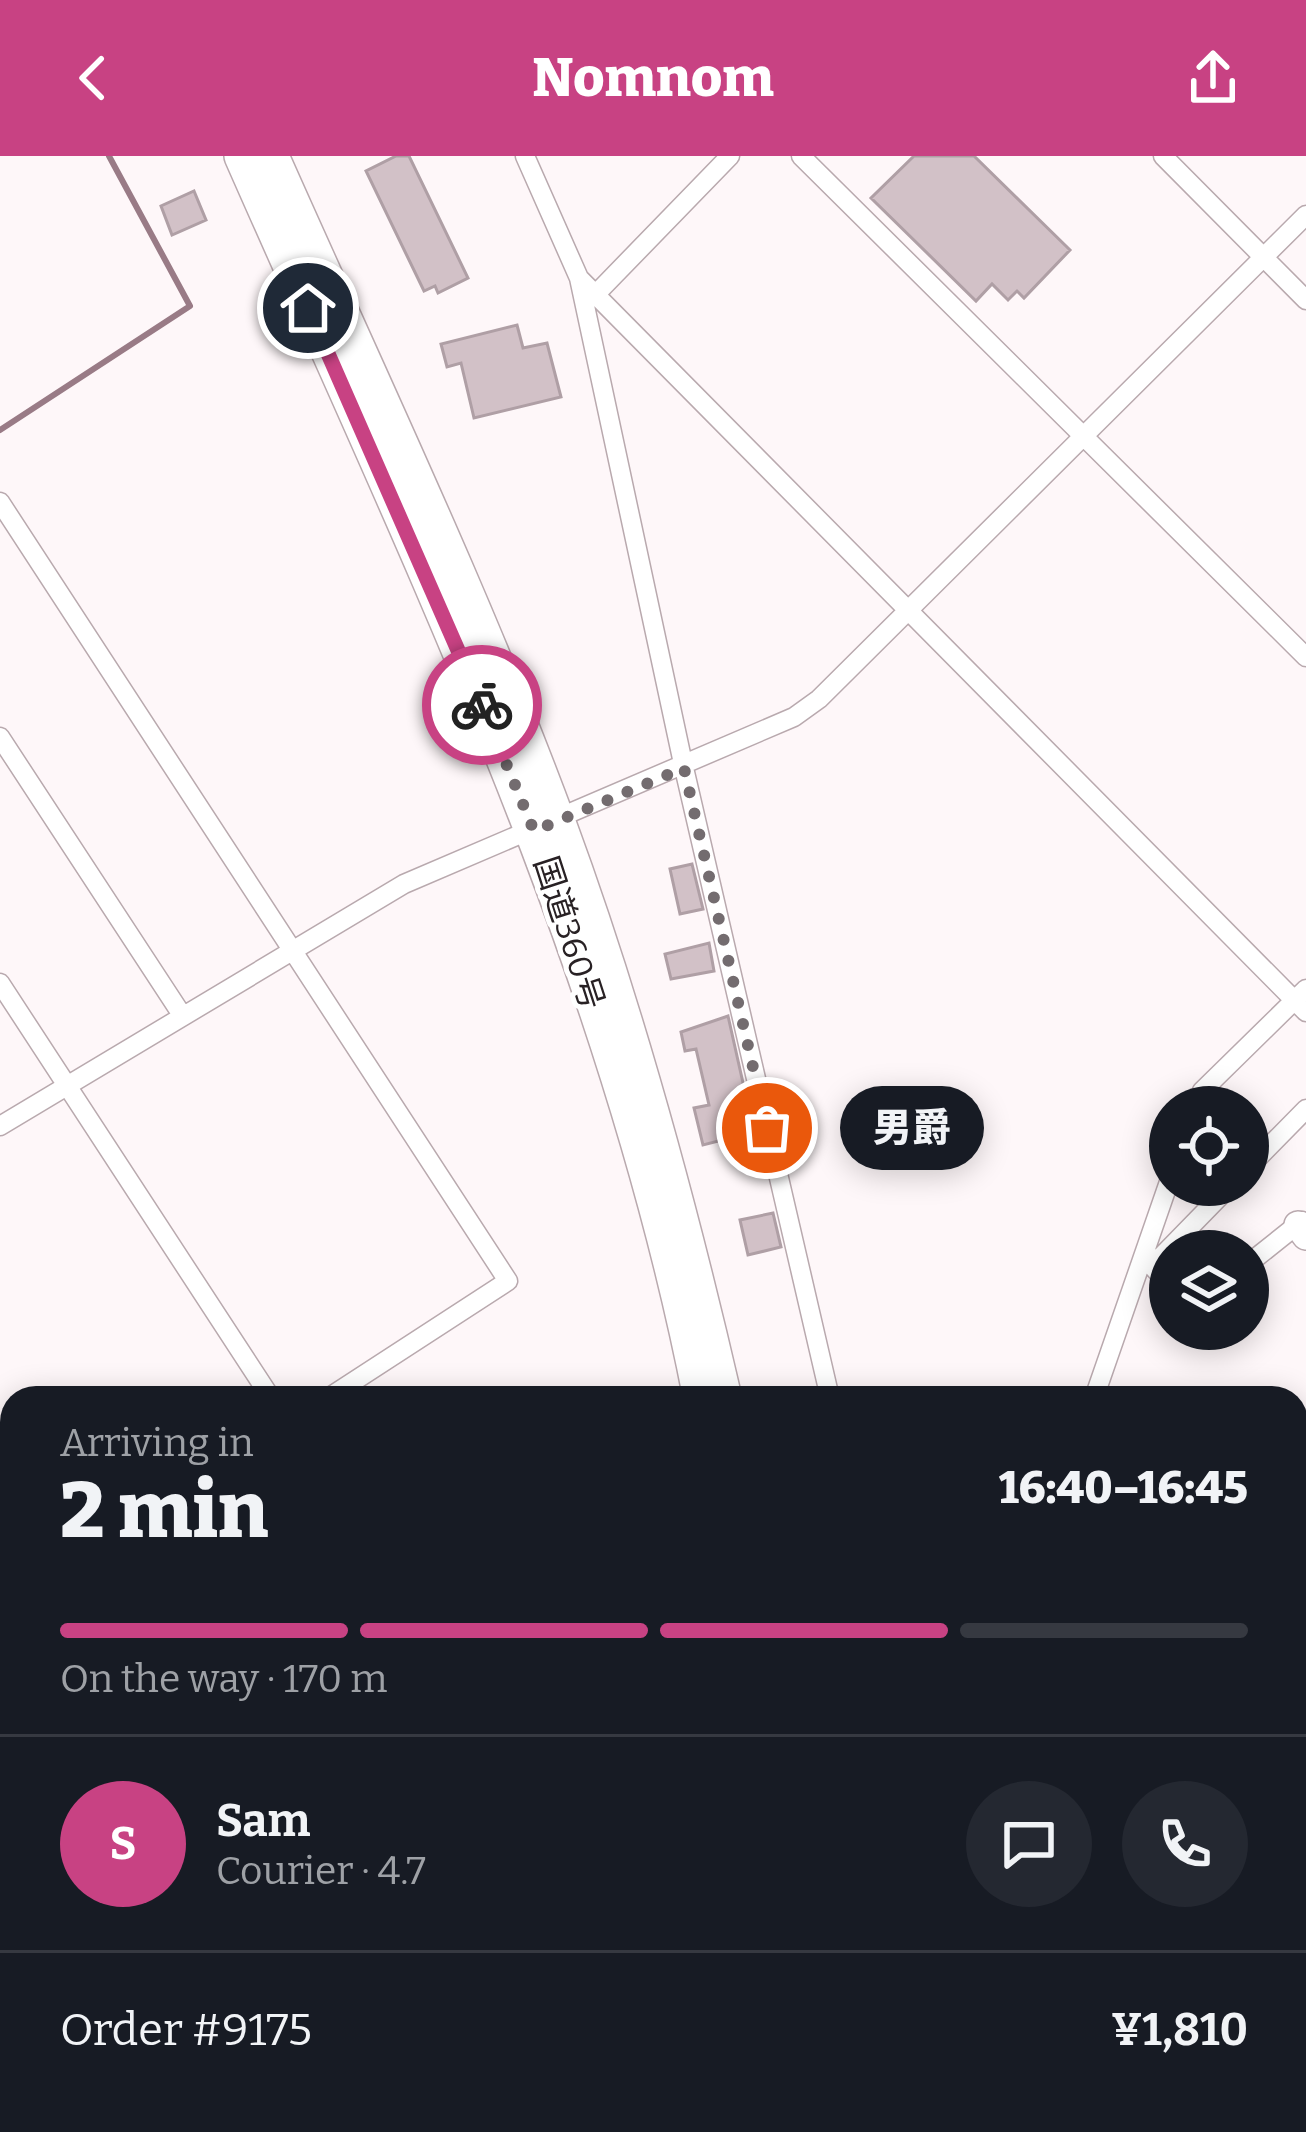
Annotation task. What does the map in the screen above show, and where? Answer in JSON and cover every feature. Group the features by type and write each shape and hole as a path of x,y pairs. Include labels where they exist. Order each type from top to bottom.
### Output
{"highway":[{"name":"国道360号","path":"241,156 546,826 643,1076 722,1386"},
{"name":"国道360号","path":"272,156 485,636 546,826 656,1210 697,1386"}],"street":[{"path":"525,156 579,278 684,768 827,1386"},
{"path":"595,295 730,156"},
{"path":"801,156 1306,657"},
{"path":"1163,156 1306,300"},
{"path":"0,1126 66,1082 404,884 794,717 1306,215"},
{"path":"579,278 906,612 1302,1000 1207,1086"},
{"path":"0,502 296,949 508,1281 346,1386"},
{"path":"0,737 182,1015"},
{"path":"0,983 263,1386"},
{"path":"1269,1147 1306,1109"},
{"path":"1187,1230 1211,1206"},
{"path":"1269,1249 1303,1226"},
{"path":"1098,1386 1149,1237"}],"building":[{"path":"396,156 409,156 468,278 438,293 435,286 424,291 366,171"},
{"path":"914,156 974,156 1070,250 1024,298 1017,291 1008,300 992,284 976,301 871,198"},
{"path":"194,191 206,220 172,235 161,206"},
{"path":"517,325 523,348 547,343 561,397 474,418 461,363 447,367 441,344"},
{"path":"692,864 703,909 680,914 670,869"},
{"path":"709,943 714,971 671,979 665,954"},
{"path":"728,1016 754,1132 703,1145 694,1108 709,1105 696,1049 685,1051 681,1032"},
{"path":"773,1213 781,1247 748,1255 740,1220"}],"waterway":[{"path":"0,430 190,306 109,156"}],"way so far":[{"path":"482,705 534,831 684,768 767,1128"}],"place":[{"name":"男爵","path":"767,1128"}],"route":[{"path":"308,308 482,705"}]}
